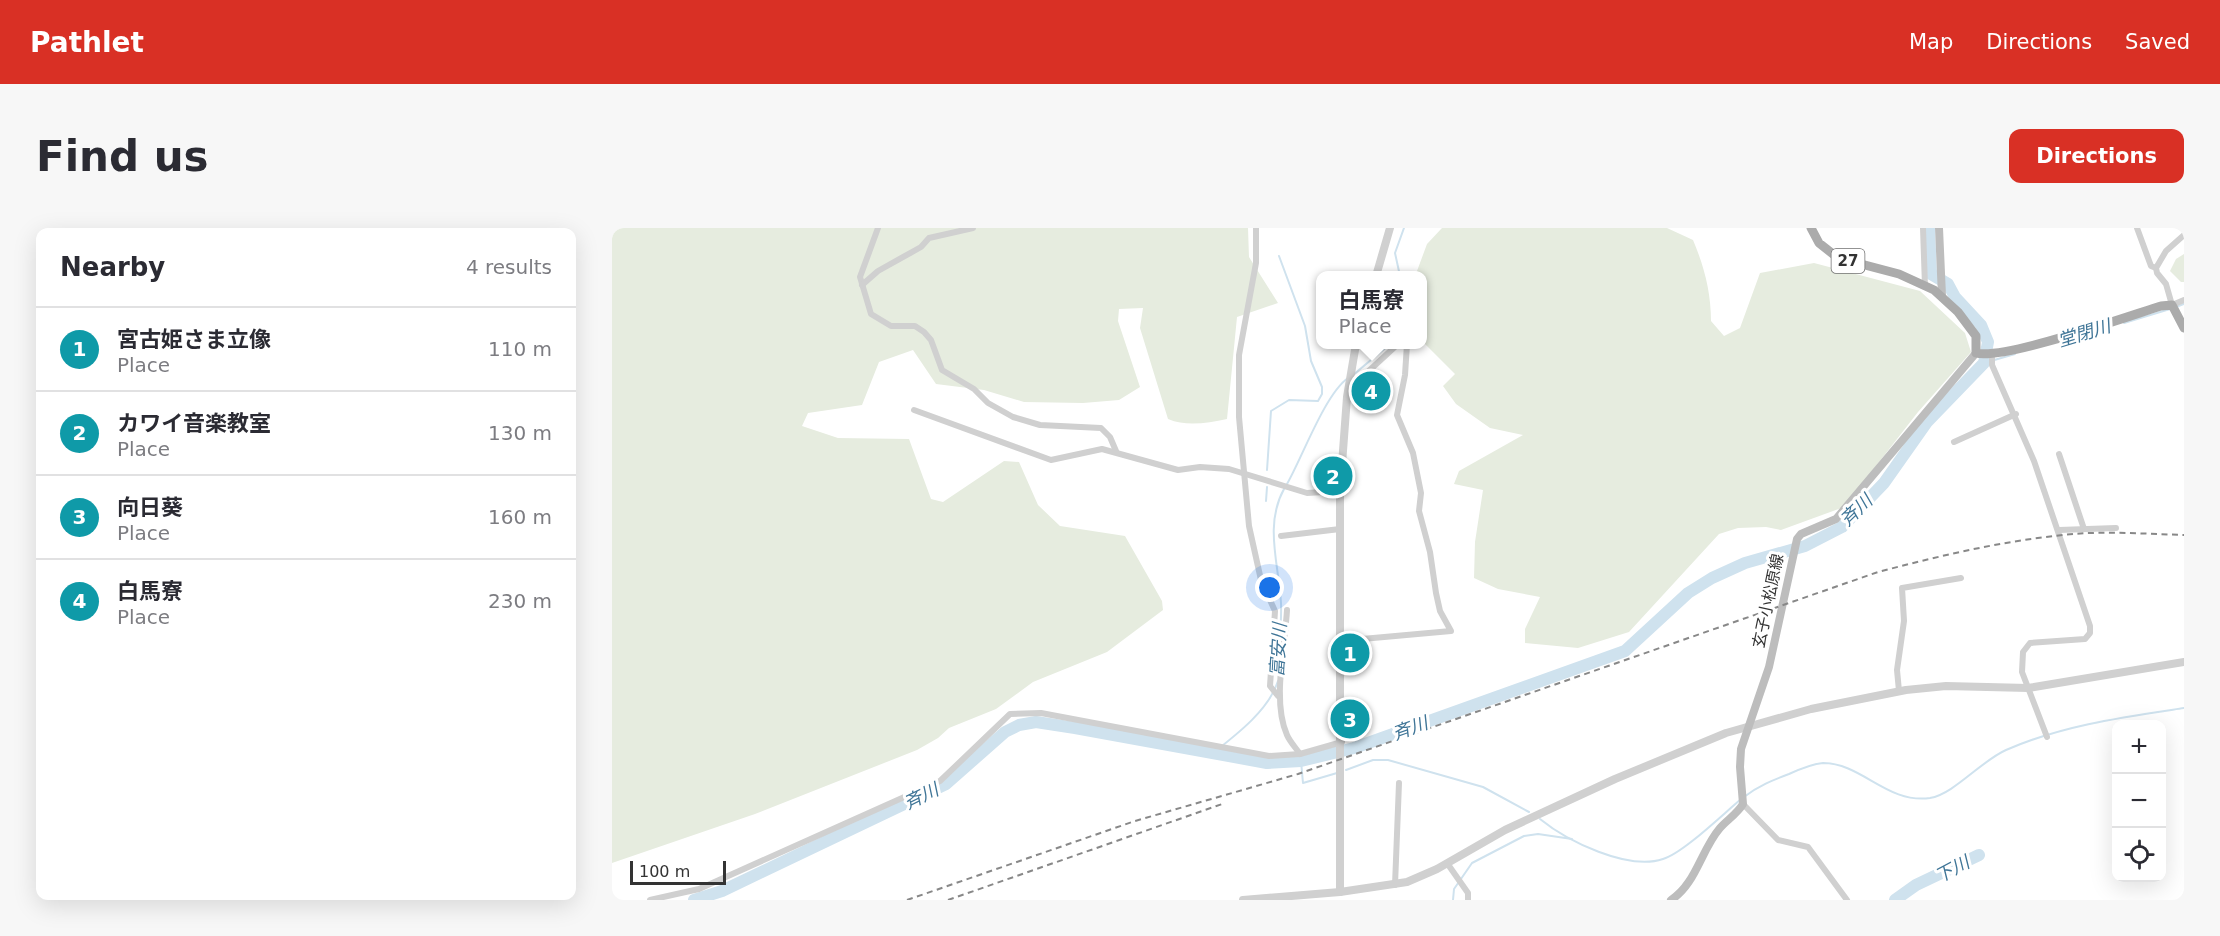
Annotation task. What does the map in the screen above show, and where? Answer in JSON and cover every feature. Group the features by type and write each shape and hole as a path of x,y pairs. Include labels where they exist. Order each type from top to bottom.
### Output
{"main road":[{"name":"27","path":"1811,228 1819,243 1838,258 1899,274 1942,291 1976,336 1977,354"},
{"path":"1939,228 1942,291"},
{"path":"1977,354 1992,354 2172,305 2184,328"},
{"name":"玄子小松原線","path":"1743,804 1741,749 1774,646 1796,542 1801,534 1836,519 1977,354"},
{"path":"1671,900 1678,896 1692,877 1720,828 1743,804"}],"street":[{"path":"878,228 860,277 871,314 891,326 915,326 924,332 931,340 942,370 974,389 988,403 1013,417 1040,425 1101,428 1110,437 1116,451"},
{"path":"862,285 878,271 921,247 929,238 973,228"},
{"path":"1256,228 1256,263 1239,356 1239,417 1246,508 1259,573 1275,611 1270,686 1278,696"},
{"path":"1377,271 1390,228"},
{"path":"1923,228 1925,286"},
{"path":"2137,228 2151,266 2156,268"},
{"path":"2184,235 2166,251 2156,268 2157,273 2166,284 2172,305 2184,300"},
{"path":"1340,896 1342,742 1340,491 1348,392 1355,349"},
{"path":"1348,392 1394,349"},
{"path":"1340,646 1362,639 1450,631 1440,611 1436,593 1430,552 1419,511 1421,493 1413,453 1397,415 1405,375 1407,349"},
{"path":"1992,354 1992,365 2016,414 2059,530 2090,633 2085,639 2076,641 2030,643 2023,652 2020,662 2047,737"},
{"path":"914,410 1052,460 1102,449 1116,451 1178,470 1200,467 1244,472 1291,490 1307,493 1340,491"},
{"path":"1954,442 2016,414"},
{"path":"2059,454 2084,529"},
{"path":"2059,530 2116,528"},
{"path":"1281,536 1340,529"},
{"path":"1899,691 1897,670 1904,621 1902,588 1961,578"},
{"path":"1287,610 1278,696 1287,735 1300,754"},
{"path":"1243,900 1340,896 1395,885 1448,863 1505,830 1560,803 1748,726 1899,691 1946,686 2028,688 2184,662"},
{"path":"650,900 699,889 940,781 1010,714 1041,713 1269,756 1300,754 1342,742"},
{"path":"1395,885 1399,783"},
{"path":"1743,804 1778,840 1808,847 1847,900"},
{"path":"1448,863 1468,893 1468,900"},
{"path":"1836,900 1842,892"}],"shaded area":[{"path":"612,228 1248,228 1249,257 1278,303 1237,317 1227,419 1190,424 1168,419 1140,328 1143,308 1119,309 1118,321 1140,387 1119,400 1083,403 1024,402 984,390 936,384 913,350 879,362 862,405 808,413 802,426 838,438 909,439 931,499 943,502 1004,461 1019,462 1038,505 1060,526 1125,536 1162,601 1163,610 1107,652 1033,682 996,709 949,728 938,738 917,750 755,814 612,863"},
{"path":"1442,228 1667,228 1693,240 1706,279 1711,321 1724,336 1740,328 1760,273 1814,263 1920,291 1965,333 1971,352 1918,412 1844,507 1781,530 1766,527 1738,528 1719,534 1629,632 1578,648 1525,643 1525,629 1540,597 1498,589 1474,578 1475,542 1483,490 1454,484 1459,471 1523,435 1490,428 1456,404 1443,386 1455,374 1427,346 1427,271 1417,271 1427,244"},
{"path":"2184,254 2184,282 2181,282 2170,271 2176,259"}],"waterway":[{"name":"富安川","path":"1399,271 1395,253 1404,228"},
{"name":"斉川","path":"694,900 722,891 946,784 1005,732 1019,725 1036,722 1267,763 1301,761 1354,748 1625,651 1688,593 1712,578 1745,563 1805,546 1842,527 1884,483 1927,422 1984,363 1988,342 1981,325 1955,297 1948,284 1931,274 1929,228"},
{"path":"1267,470 1271,411 1289,400 1318,401 1322,394 1322,387 1311,361 1305,326 1279,256"},
{"name":"堂閉川","path":"2176,307 2184,304"},
{"name":"堂閉川","path":"2124,323 2170,309"},
{"name":"富安川","path":"1353,375 1384,349"},
{"name":"堂閉川","path":"1984,363 2015,354"},
{"name":"富安川","path":"1287,484 1331,398 1348,378"},
{"path":"1266,501 1267,487"},
{"name":"富安川","path":"1278,673 1281,603 1274,531 1278,503 1284,489"},
{"name":"富安川","path":"1213,753 1260,712 1274,692 1278,681"},
{"path":"1744,797 1771,781 1814,764 1823,763 1850,769 1901,795 1930,798 1958,784 1997,755 2028,741 2094,723 2184,708"},
{"path":"1346,770 1373,760 1388,760 1483,787 1529,812"},
{"path":"1301,761 1303,783 1337,773"},
{"path":"1540,819 1566,836 1598,852 1633,861 1649,862 1663,859 1681,849 1740,800"},
{"path":"1453,900 1454,889 1472,863 1524,836 1538,834 1572,839"},
{"name":"下川","path":"1895,900 1916,885 1979,855"}],"railway":[{"path":"907,900 1135,821 1298,774 1878,572 2023,540 2100,533 2184,535"},
{"path":"948,900 1225,803"}],"place":[{"name":"白馬寮","path":"1371,391"},
{"name":"カワイ音楽教室","path":"1333,476"},
{"name":"宮古姫さま立像","path":"1350,653"},
{"name":"向日葵","path":"1350,719"}]}
